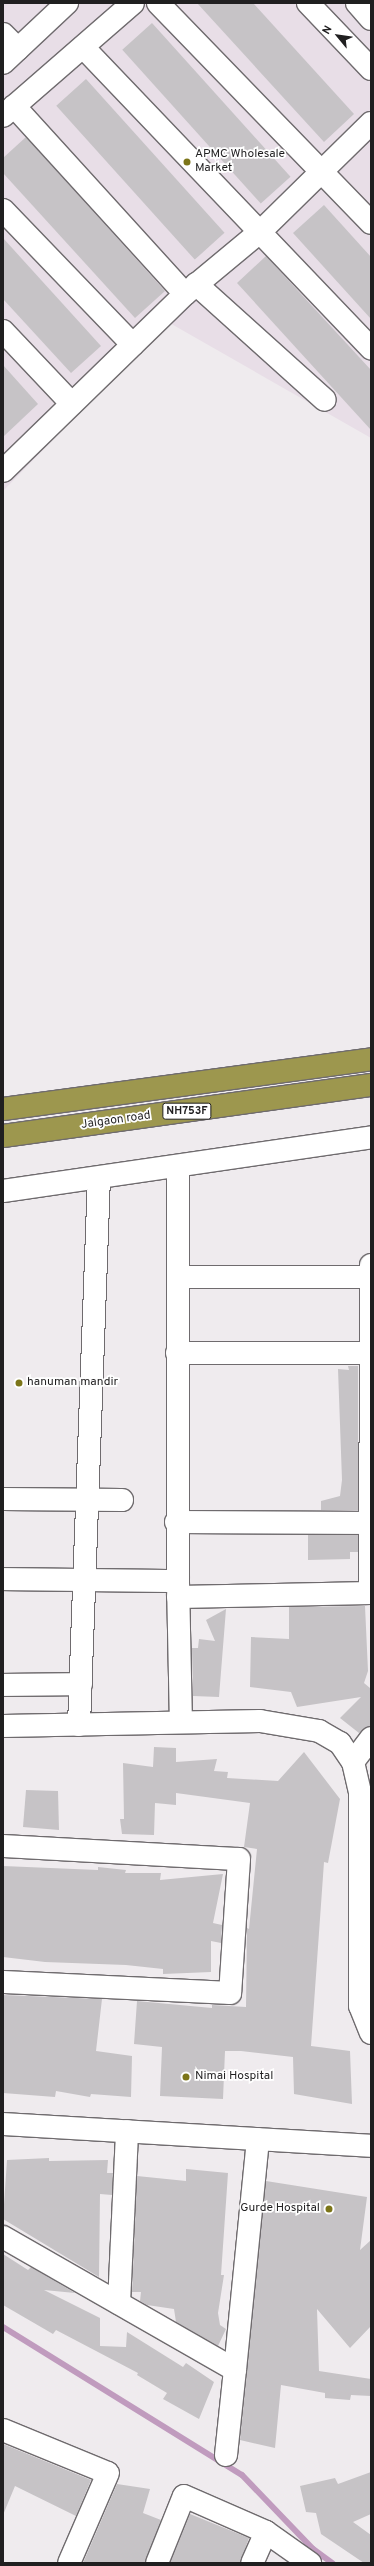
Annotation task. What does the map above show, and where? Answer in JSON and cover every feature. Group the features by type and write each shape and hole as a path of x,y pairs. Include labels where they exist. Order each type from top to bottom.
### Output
{"highway":[{"name":"NH753F","path":"3,1109 371,1059"},
{"name":"Jalgaon road","path":"3,1136 371,1086"}],"street":[{"path":"8,49 67,3"},
{"path":"133,3 8,111 191,289 325,400"},
{"path":"158,3 371,223"},
{"path":"308,3 371,69"},
{"path":"357,3 371,19"},
{"path":"83,47 261,231 371,348"},
{"path":"4,466 72,404 191,289 261,231 371,123"},
{"path":"3,210 133,344"},
{"path":"3,331 72,404"},
{"path":"3,1191 371,1137"},
{"path":"178,1166 176,1522 181,1722"},
{"path":"79,1725 86,1580 99,1178"},
{"path":"3,1579 86,1580 178,1589 370,1593 371,1265"},
{"path":"178,1278 371,1277"},
{"path":"177,1353 370,1353"},
{"path":"3,1499 88,1501 122,1500"},
{"path":"176,1522 370,1522"},
{"path":"3,1685 81,1684"},
{"path":"3,1726 260,1721 319,1731 340,1743 353,1762 360,1792 360,2006 371,2032"},
{"path":"353,1762 371,1738"},
{"path":"3,1846 239,1859 230,1993 3,1982"},
{"path":"3,2124 371,2146"},
{"path":"119,2304 127,2131"},
{"path":"226,2455 258,2139"},
{"path":"3,2237 235,2370"},
{"path":"3,2430 108,2473 69,2563"},
{"path":"157,2563 184,2496 266,2532 310,2563"},
{"path":"252,2563 266,2532"}],"shaded area":[{"name":"APMC Wholesale Market","path":"3,3 371,3 371,438 168,322 3,491"}],"building":[{"path":"197,3 253,3 354,114 324,142"},
{"path":"152,23 291,177 261,204 122,50"},
{"path":"86,79 225,233 195,260 56,106"},
{"path":"26,137 165,291 135,318 3,173 3,158"},
{"path":"324,205 371,257 371,319 293,233"},
{"path":"3,238 101,346 71,373 3,299"},
{"path":"266,256 371,370 371,430 237,283"},
{"path":"3,365 38,404 3,437"},
{"path":"348,1366 358,1366 358,1510 321,1510 321,1501 340,1496 342,1480 338,1369 349,1370"},
{"path":"308,1535 358,1535 358,1552 350,1552 350,1559 308,1560"},
{"path":"365,1606 368,1671 364,1683 370,1688 371,1687 371,1726 359,1733 340,1718 361,1697 297,1707 291,1692 250,1687 251,1637 289,1639 289,1607"},
{"path":"226,1609 219,1697 193,1696 192,1648 198,1648 199,1639 215,1641 206,1620"},
{"path":"154,1747 176,1748 176,1762 217,1759 214,1771 228,1772 227,1778 278,1781 304,1752 340,1799 328,1863 324,1862 311,2046 350,2051 352,2104 294,2094 293,2057 241,2051 225,2051 223,2099 160,2096 162,2047 134,2044 137,2001 212,2008 212,2005 246,2007 247,1928 249,1929 257,1849 244,1847 250,1803 176,1793 176,1805 155,1803 154,1835 122,1834 120,1819 124,1819 123,1763 153,1767"},
{"path":"26,1790 58,1791 59,1830 23,1827"},
{"path":"3,1866 98,1870 98,1867 126,1870 125,1873 161,1873 160,1880 223,1874 213,1923 222,1925 221,1943 211,1941 211,1972 163,1974 163,1969 126,1965 45,1962 3,1957"},
{"path":"3,1995 102,1999 96,2051 132,2056 131,2097 91,2094 90,2097 56,2091 55,2097 3,2093"},
{"path":"49,2158 49,2161 108,2160 107,2173 113,2173 112,2195 100,2194 99,2277 3,2219 7,2160"},
{"path":"186,2169 228,2173 221,2275 224,2275 218,2313 220,2325 226,2329 218,2346 176,2322 174,2309 147,2305 140,2301 141,2292 132,2292 137,2176 186,2181"},
{"path":"266,2181 367,2197 360,2250 371,2240 371,2326 350,2348 317,2309 319,2371 371,2379 371,2396 351,2395 350,2400 325,2398 325,2393 281,2385 275,2448 240,2440"},
{"path":"3,2254 28,2270 31,2267 75,2293 44,2290 100,2318 100,2346 126,2347 127,2332 183,2367 186,2363 214,2382 199,2419 163,2399 167,2393 137,2375 138,2373 56,2330 53,2334 3,2305"},
{"path":"3,2444 91,2480 76,2516 15,2486 3,2515"},
{"path":"371,2472 371,2514 353,2522 371,2535 371,2563 364,2563 321,2534 316,2513 306,2512 300,2486 335,2478 338,2484"},
{"path":"117,2484 150,2489 143,2513 161,2520 145,2563 83,2563"},
{"path":"190,2514 249,2538 240,2563 170,2563"}],"waterway":[{"path":"3,2327 242,2475 313,2549 332,2563"}],"place":[{"name":"APMC Wholesale Market","path":"187,162"},
{"name":"hanuman mandir","path":"19,1383"},
{"name":"Nimai Hospital","path":"186,2077"},
{"name":"Gurde Hospital","path":"329,2209"}]}
